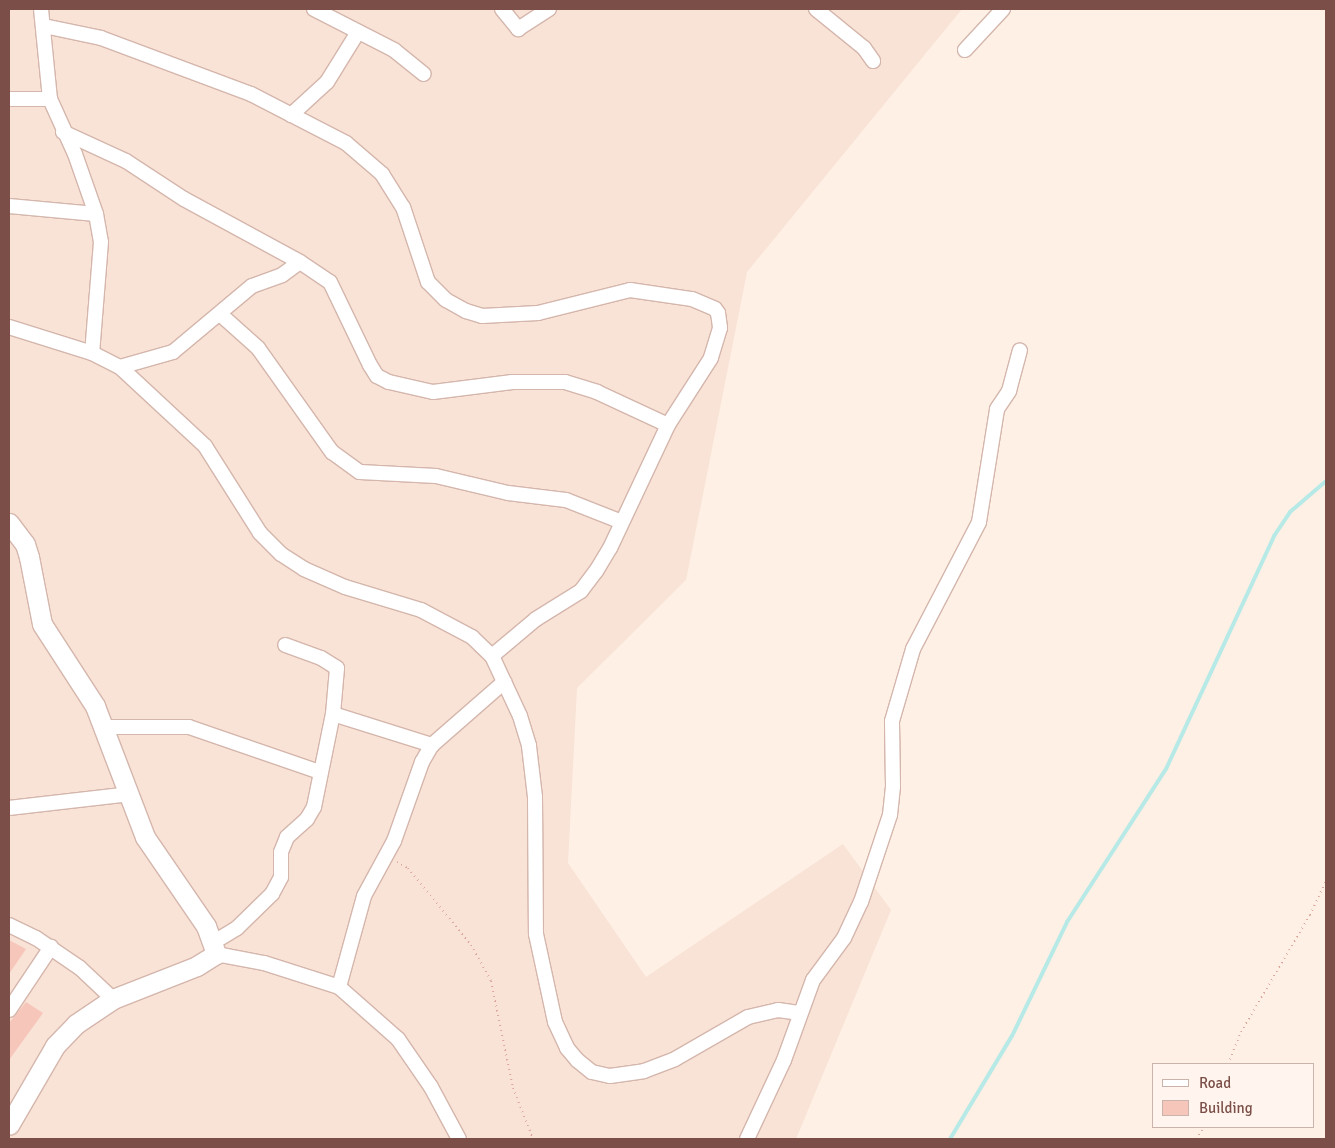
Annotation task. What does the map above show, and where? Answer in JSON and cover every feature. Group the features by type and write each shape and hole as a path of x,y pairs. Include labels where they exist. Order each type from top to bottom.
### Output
{"main road":[{"path":"9,523 25,544 42,624 95,706 145,837 206,926 215,948 197,966 113,999 76,1024 55,1046 9,1124"}],"street":[{"path":"41,9 50,99 63,132 75,154 96,214 102,259 92,353"},
{"path":"314,9 394,50 424,74"},
{"path":"502,9 518,29 549,9"},
{"path":"816,9 864,48 873,60"},
{"path":"965,50 1003,9"},
{"path":"44,26 101,38 251,94 346,143 382,174 403,207 428,282 446,300 466,311 482,316 538,312 630,290 692,299 715,309 720,328 711,358 668,425 610,548 581,591 536,619 492,656"},
{"path":"291,115 327,82 358,32"},
{"path":"9,99 50,99"},
{"path":"63,132 126,161 249,237 300,262 330,282 370,365 377,376 389,382 433,392 512,382 565,382 598,392 668,425"},
{"path":"9,206 96,214"},
{"path":"120,367 173,352 252,286 282,275 300,262"},
{"path":"220,314 258,348 332,452 354,469 376,475 436,476 508,493 566,500 622,522"},
{"path":"9,327 92,353 120,367 205,446 260,533 281,554 304,569 345,587 428,613 472,637 492,656 520,716 533,771 533,880 541,964 549,987 555,1022 567,1048 577,1060 592,1072 610,1076 644,1071 669,1062 748,1017 778,1010 799,1013"},
{"path":"747,1139 784,1060 799,1013 813,980 844,938 862,902 884,835 894,786 892,721 913,649 979,522 997,409 1010,391 1020,350"},
{"path":"215,948 272,894 281,877 281,852 287,837 307,819 314,807 332,714 337,668 321,658 285,645"},
{"path":"339,987 354,921 364,896 400,827 410,789 432,745 504,682"},
{"path":"332,714 432,745"},
{"path":"103,727 189,727 320,772"},
{"path":"9,808 130,794"},
{"path":"9,925 50,947 80,968 113,999"},
{"path":"9,1010 50,947"},
{"path":"215,948 339,987 398,1039 431,1087 459,1139"}],"path":[{"path":"386,854 408,868 472,945 491,981 513,1088 533,1139"},
{"path":"1228,1063 1240,1032 1310,916 1326,881"},
{"path":"1196,1139 1204,1128"}],"shaded area":[{"path":"9,9 962,9 747,272 686,580 577,688 568,863 646,977 843,844 891,910 796,1139 9,1139"}],"building":[{"path":"9,940 26,949 9,974"},
{"path":"26,1002 43,1013 9,1060 9,1023"}],"waterway":[{"path":"950,1139 1012,1036 1067,922 1166,769 1274,536 1290,512 1326,481"}]}
